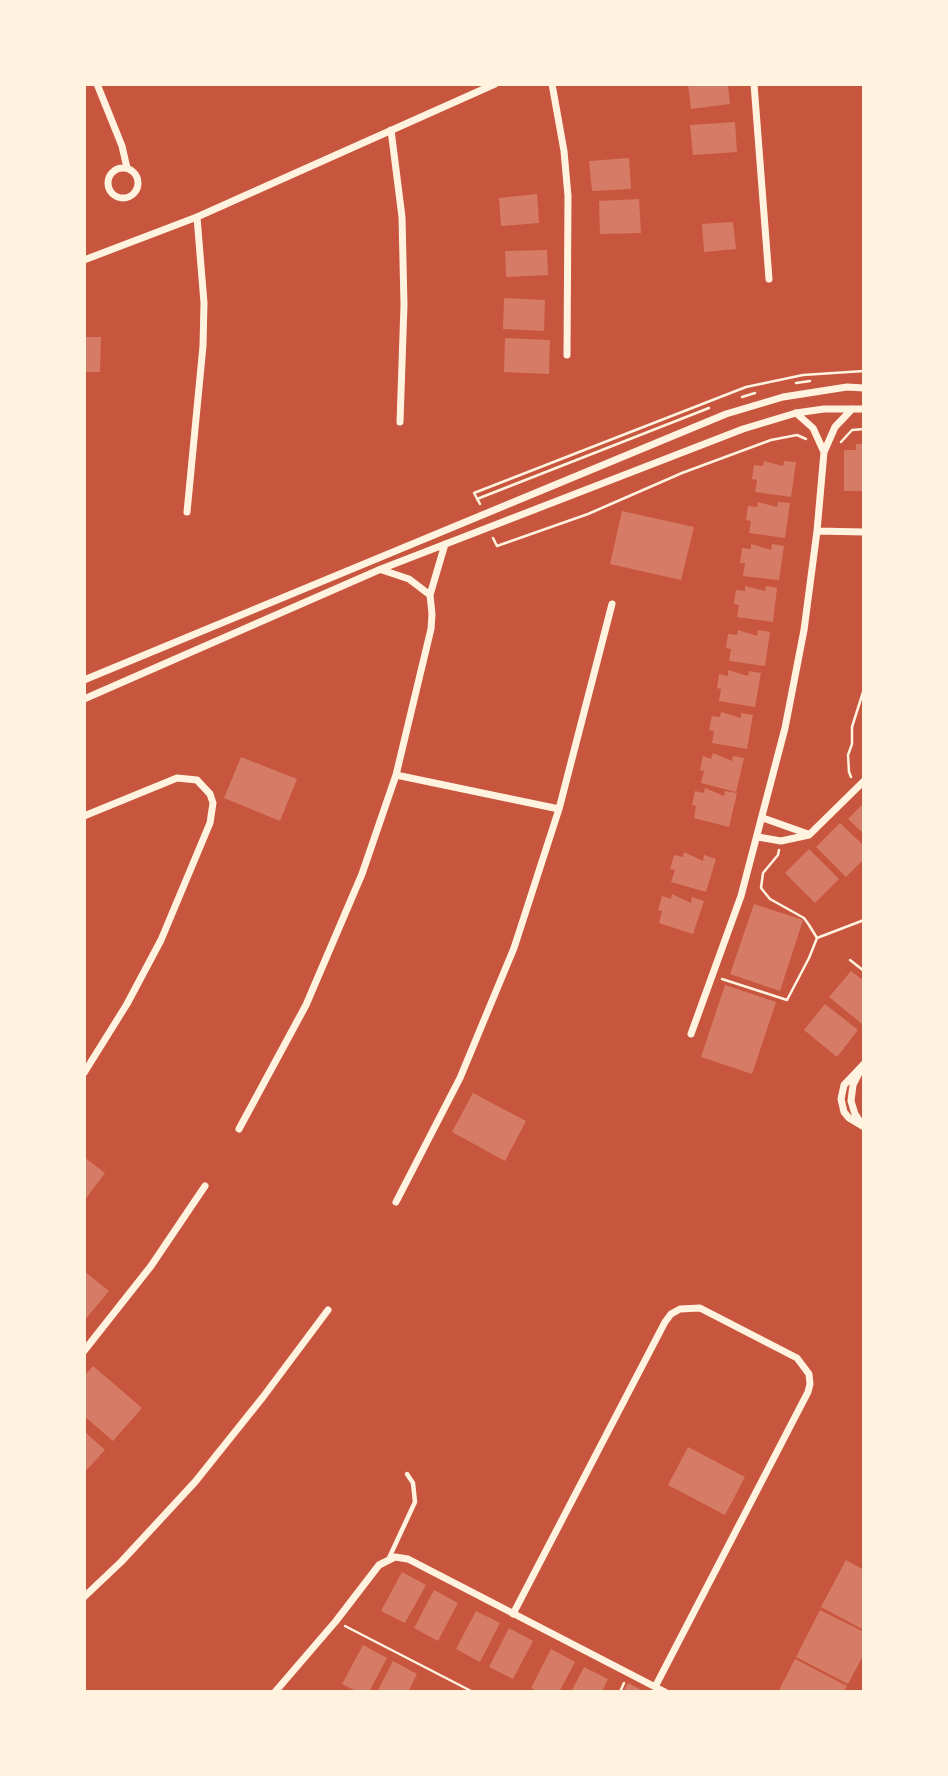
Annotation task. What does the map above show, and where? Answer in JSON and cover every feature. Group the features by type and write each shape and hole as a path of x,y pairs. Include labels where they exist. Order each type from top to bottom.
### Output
{"street":[{"path":"97,84 122,146 127,168 136,176 137,187 130,196 118,197 109,190 108,178 116,169 127,168"},
{"path":"84,260 197,217 495,84"},
{"path":"552,84 564,151 568,196 567,355"},
{"path":"754,84 768,279"},
{"path":"391,130 402,217 404,305 400,422"},
{"path":"187,512 203,346 202,271 197,217"},
{"path":"84,680 726,414 783,397 847,387 864,388"},
{"path":"84,699 381,569 743,429 796,413 824,409 864,409"},
{"path":"691,1034 741,896 790,704 804,630 824,452 835,427 852,409"},
{"path":"796,413 805,420 818,438 824,452"},
{"path":"817,531 864,532"},
{"path":"239,1129 279,1057 335,940 362,874 396,775 431,629 430,595 445,544"},
{"path":"381,569 409,579 430,595"},
{"path":"396,1202 460,1078 488,1014 537,881 559,808 612,604"},
{"path":"396,775 559,808"},
{"path":"84,816 177,778 187,777 205,786 213,803 210,823 161,940 127,1004 84,1073"},
{"path":"758,837 780,841 809,835 864,781"},
{"path":"763,818 809,835"},
{"path":"863,1065 853,1086 851,1101 863,1126"},
{"path":"84,1351 151,1266 205,1186"},
{"path":"513,1614 665,1322 671,1314 680,1309 700,1308 797,1358 809,1374 810,1384 655,1687"},
{"path":"84,1597 121,1562 195,1482 264,1397 328,1310"},
{"path":"280,1691 379,1565 388,1559 402,1557 665,1692"}],"lane":[{"path":"388,1559 415,1502 413,1483 407,1474"}],"path":[{"path":"484,513 474,493 706,402 747,387 803,374 864,371"},
{"path":"829,438 841,442 852,430 864,429"},
{"path":"489,528 497,546 589,514 682,473 771,440 797,435 810,442 818,438"},
{"path":"856,788 849,772 848,755 852,744 855,711 864,690"},
{"path":"780,841 778,855 763,873 761,888 769,899 804,919 817,938"},
{"path":"712,976 787,1000 817,938 864,920"},
{"path":"850,960 864,971"},
{"path":"336,1621 473,1692"}],"building":[{"path":"688,84 728,84 730,104 691,109"},
{"path":"735,122 737,152 693,155 690,125"},
{"path":"629,158 631,189 592,191 589,161"},
{"path":"537,194 539,223 501,226 499,198"},
{"path":"639,199 641,233 600,234 599,201"},
{"path":"733,222 736,249 704,252 702,224"},
{"path":"547,250 548,275 506,277 505,251"},
{"path":"504,298 545,300 544,331 503,329"},
{"path":"84,337 101,337 100,372 84,372"},
{"path":"505,338 550,340 549,374 504,372"},
{"path":"856,444 864,444 864,491 844,491 844,450 856,450"},
{"path":"764,461 783,466 784,461 796,462 791,497 755,492 757,480 752,479 754,465 763,466"},
{"path":"758,502 777,507 778,502 790,503 785,538 749,533 751,521 746,520 748,506 757,507"},
{"path":"622,511 694,527 681,580 610,564"},
{"path":"751,544 771,550 772,544 784,546 779,580 743,576 745,563 740,563 742,548 751,549"},
{"path":"745,586 765,591 766,586 777,588 773,622 737,617 739,605 734,604 736,590 745,591"},
{"path":"738,630 757,636 758,630 770,632 765,666 729,661 731,649 726,648 728,634 737,635"},
{"path":"728,670 748,676 749,671 761,673 755,707 719,701 719,674 728,676"},
{"path":"721,712 741,718 741,713 753,715 747,749 712,743 714,731 709,730 712,716 720,717"},
{"path":"713,753 732,761 733,756 744,758 736,792 701,783 704,771 700,770 703,756 711,759"},
{"path":"241,757 297,779 280,821 224,798"},
{"path":"705,788 724,796 725,791 737,793 729,827 694,818 696,806 692,805 695,791 704,793"},
{"path":"864,803 864,834 848,819"},
{"path":"840,823 864,846 864,859 846,877 816,847"},
{"path":"809,849 839,879 815,903 785,873"},
{"path":"684,852 703,861 704,855 716,859 706,892 671,882 675,870 670,869 674,855 683,857"},
{"path":"672,894 691,903 692,897 704,901 693,934 659,923 662,911 658,910 662,896 671,899"},
{"path":"754,904 803,920 780,991 730,974"},
{"path":"851,971 864,981 862,1024 829,997"},
{"path":"725,985 776,1002 752,1074 701,1057"},
{"path":"825,1004 858,1030 837,1057 804,1030"},
{"path":"473,1093 526,1121 505,1161 452,1132"},
{"path":"84,1157 105,1173 84,1201"},
{"path":"84,1271 109,1291 84,1321"},
{"path":"93,1366 142,1408 113,1441 84,1416 84,1376"},
{"path":"84,1431 105,1450 84,1473"},
{"path":"688,1447 745,1477 725,1515 668,1485"},
{"path":"846,1560 864,1570 864,1630 821,1607"},
{"path":"402,1572 426,1585 405,1623 381,1611"},
{"path":"434,1590 458,1603 438,1641 414,1628"},
{"path":"820,1610 864,1632 864,1654 848,1684 796,1657"},
{"path":"476,1611 500,1623 480,1662 456,1649"},
{"path":"509,1628 533,1641 513,1679 489,1667"},
{"path":"363,1645 387,1658 369,1692 358,1692 342,1684"},
{"path":"551,1649 575,1662 559,1692 539,1692 531,1688"},
{"path":"795,1659 847,1686 844,1692 778,1692"},
{"path":"393,1661 417,1674 408,1692 377,1692"},
{"path":"584,1667 608,1679 602,1692 571,1692"},
{"path":"628,1683 645,1692 623,1692"}]}
